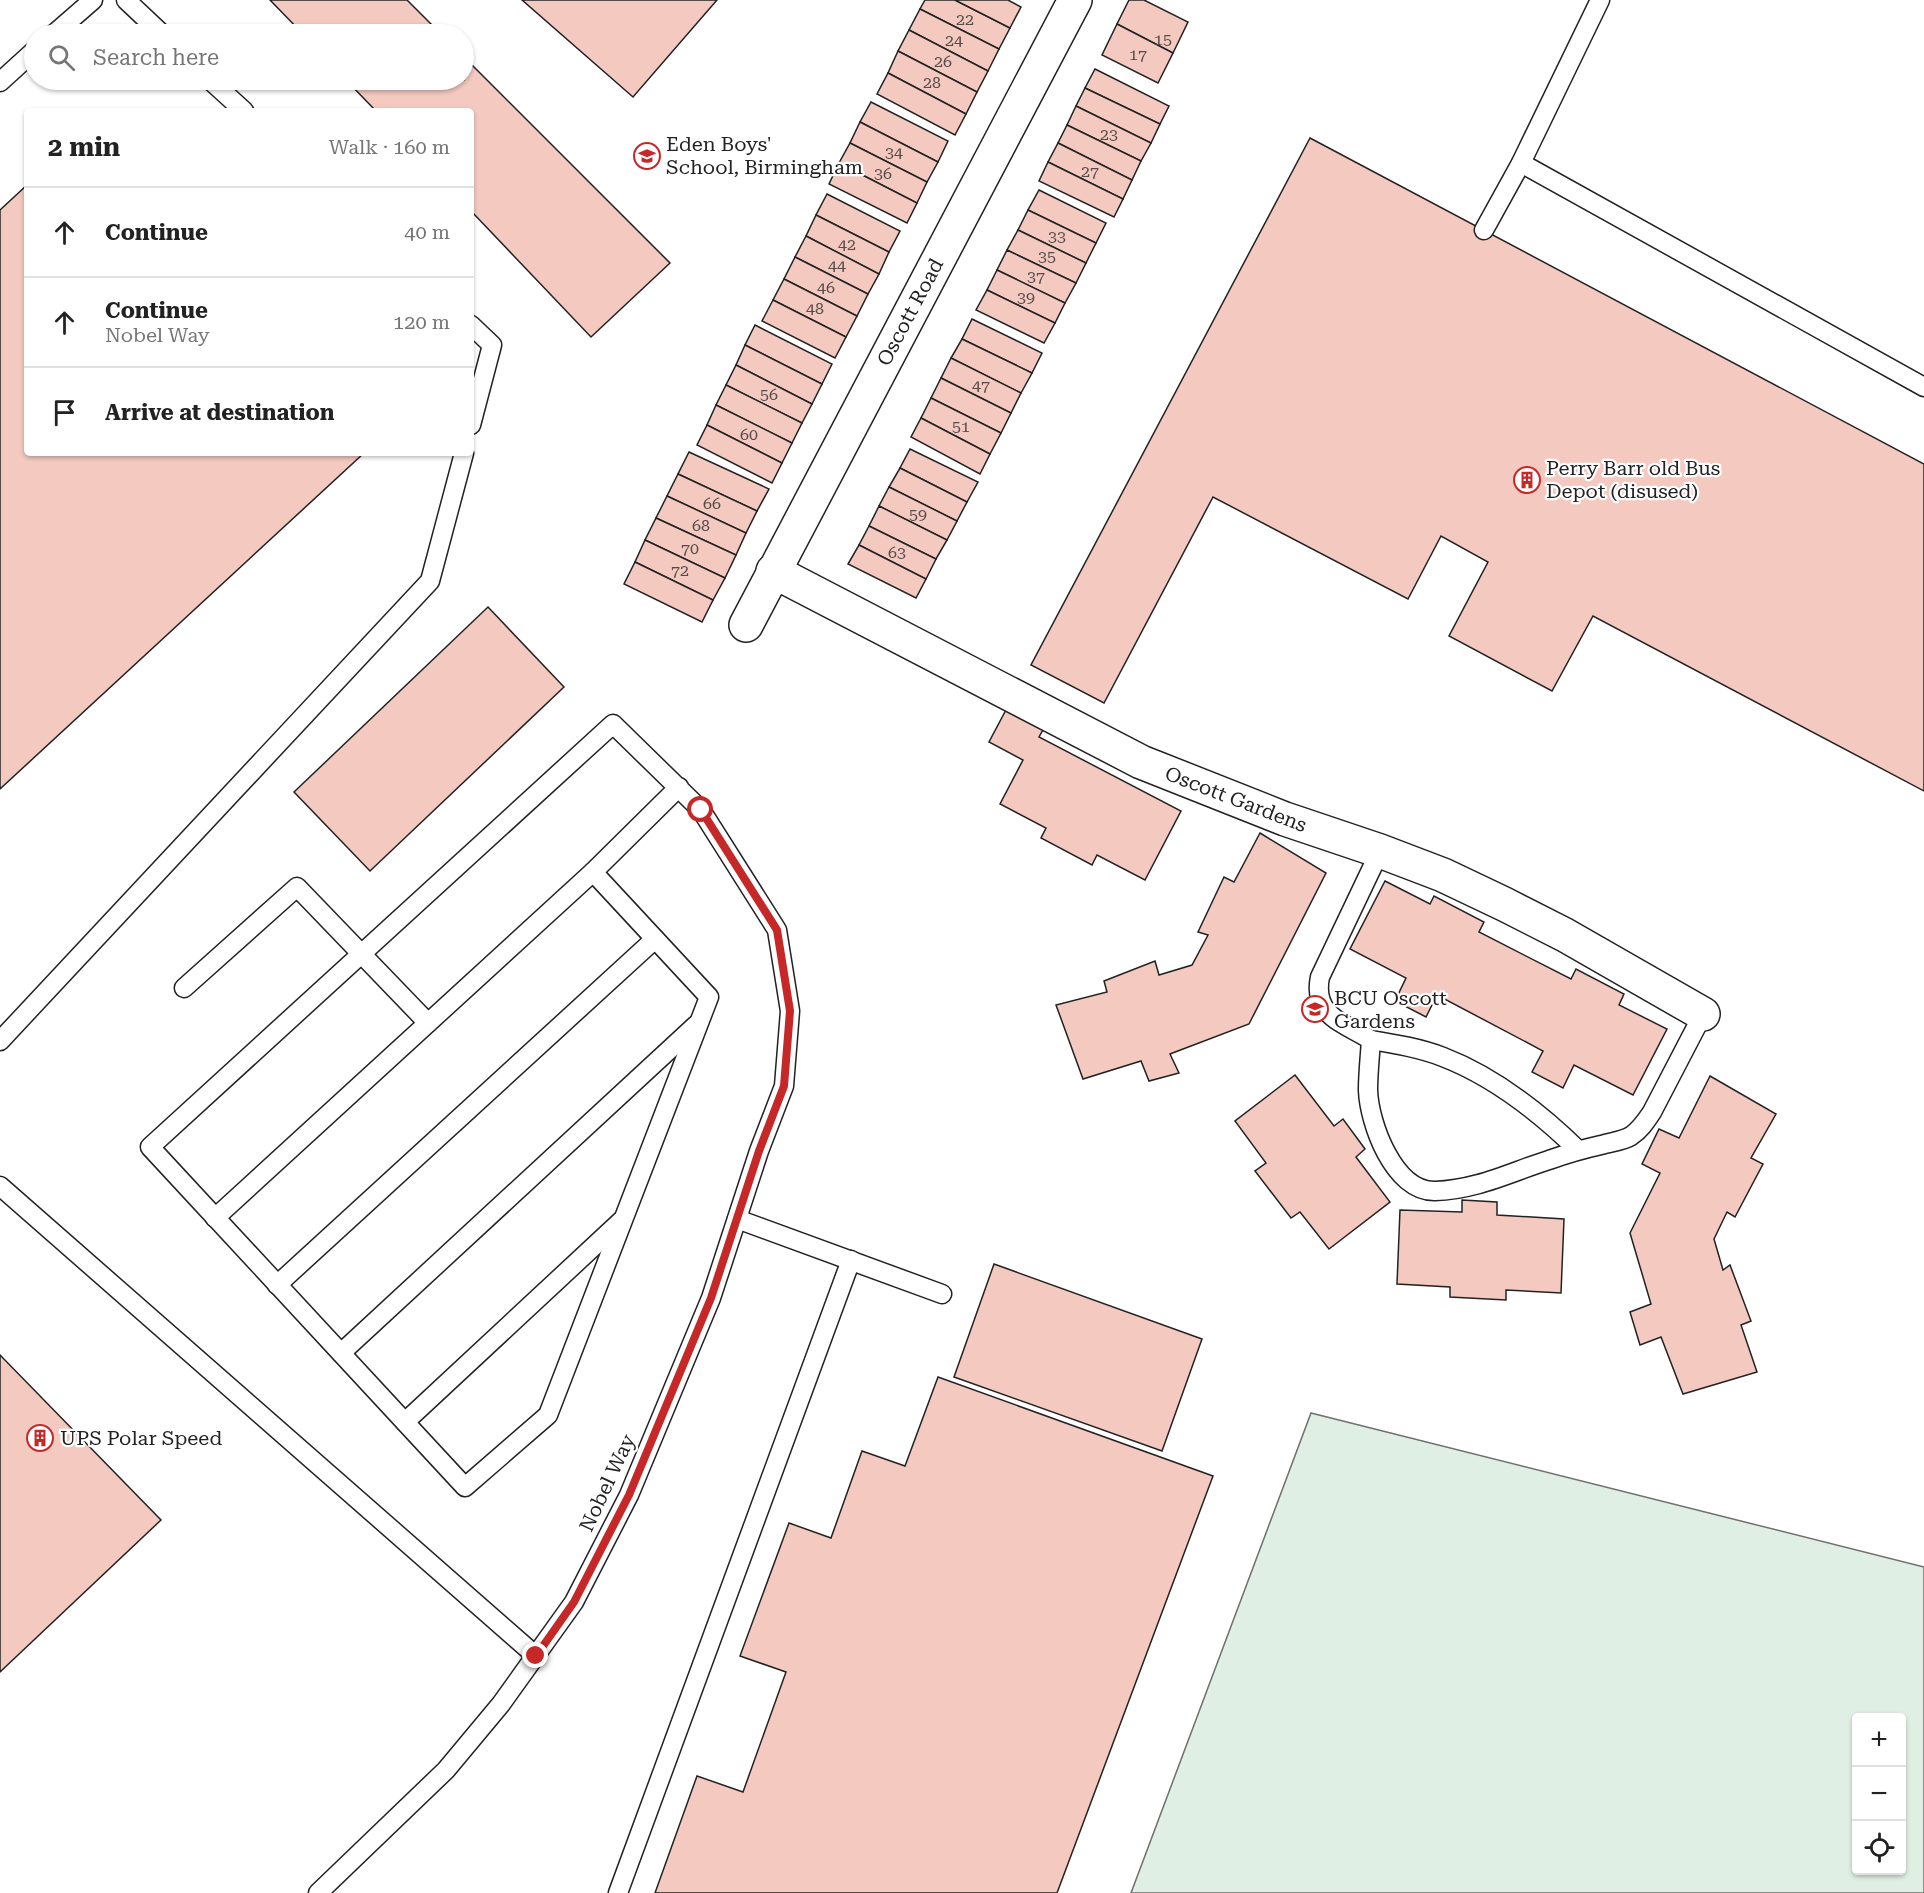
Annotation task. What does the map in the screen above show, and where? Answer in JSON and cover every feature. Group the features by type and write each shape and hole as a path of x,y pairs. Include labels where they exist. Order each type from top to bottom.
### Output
{"street":[{"name":"Oscott Road","path":"746,625 1075,0"},
{"name":"Oscott Gardens","path":"773,571 1141,762 1284,819 1443,875 1564,935 1703,1014"}],"lane":[{"path":"65,24 93,0"},
{"path":"126,0 151,24"},
{"path":"1484,230 1521,163 1600,0"},
{"path":"0,82 24,60"},
{"path":"221,90 241,108"},
{"path":"1521,163 1924,387"},
{"path":"474,328 492,345 474,414"},
{"path":"0,1041 430,581 463,456"},
{"name":"Nobel Way","path":"318,1893 446,1770 501,1704 574,1602 629,1495 711,1298 759,1151 784,1086 790,1011 777,930 701,810 613,724 362,954"},
{"path":"215,1218 593,872 679,787"},
{"path":"1380,851 1320,978 1317,990 1325,1011 1371,1040 1404,1045 1442,1056 1474,1070 1511,1093 1554,1127 1578,1150"},
{"path":"362,954 150,1147 465,1487 548,1415 709,997 593,872"},
{"path":"184,988 297,887 428,1023"},
{"path":"277,1284 655,939"},
{"path":"1371,1040 1368,1090 1373,1120 1397,1170 1411,1185 1432,1191 1459,1189 1489,1182 1578,1150 1629,1137 1642,1127 1652,1112 1703,1014"},
{"path":"341,1353 700,1022"},
{"path":"0,1186 536,1656"},
{"path":"405,1422 624,1218"},
{"path":"737,1219 942,1294"},
{"path":"618,1893 851,1260"}],"green space":[{"path":"1311,1413 1924,1567 1924,1893 1131,1893"}],"building":[{"path":"270,0 407,0 431,24 293,24"},
{"path":"522,0 717,0 633,97"},
{"path":"925,0 955,0 1010,28 999,49 920,9"},
{"path":"955,0 1008,0 1021,7 1010,28"},
{"path":"1129,0 1144,0 1188,22 1173,53 1117,24"},
{"path":"920,9 999,49 988,71 909,30"},
{"path":"1117,24 1173,53 1158,83 1102,55"},
{"path":"909,30 988,71 977,92 898,51"},
{"path":"898,51 977,92 966,114 888,73"},
{"path":"474,67 670,263 591,337 474,214 474,108 373,108 356,90 474,90"},
{"path":"1095,69 1169,106 1160,124 1085,88"},
{"path":"888,73 966,114 955,135 877,94"},
{"path":"1085,88 1160,124 1151,143 1076,106"},
{"path":"871,102 948,141 938,162 860,122"},
{"path":"1076,106 1151,143 1141,161 1067,125"},
{"path":"860,122 938,162 927,182 850,143"},
{"path":"1067,125 1141,161 1132,180 1058,143"},
{"name":"Perry Barr old Bus Depot (disused)","path":"1310,138 1924,464 1924,791 1593,616 1552,691 1449,636 1488,562 1441,536 1408,599 1213,497 1104,703 1031,665"},
{"path":"850,143 927,182 917,203 839,163"},
{"path":"1058,143 1132,180 1123,199 1048,162"},
{"path":"1048,162 1123,199 1114,217 1039,181"},
{"path":"839,163 917,203 907,223 829,184"},
{"path":"24,188 24,456 361,456 0,789 0,210"},
{"path":"1039,190 1106,223 1096,243 1028,210"},
{"path":"827,194 900,231 889,252 816,215"},
{"path":"1028,210 1096,243 1086,263 1018,230"},
{"path":"816,215 889,252 879,274 806,236"},
{"path":"1018,230 1086,263 1076,283 1007,250"},
{"path":"806,236 879,274 868,294 795,257"},
{"path":"1007,250 1076,283 1065,303 997,270"},
{"path":"795,257 868,294 857,316 784,279"},
{"path":"997,270 1065,303 1055,323 987,290"},
{"path":"784,279 857,316 846,337 773,300"},
{"path":"987,290 1055,323 1044,343 976,310"},
{"path":"773,300 846,337 835,358 762,321"},
{"path":"972,319 1042,353 1032,373 962,339"},
{"path":"755,325 832,364 822,384 745,345"},
{"path":"962,339 1032,373 1021,393 951,358"},
{"path":"745,345 822,384 812,404 736,365"},
{"path":"951,358 1021,393 1011,413 941,378"},
{"path":"736,365 812,404 802,423 726,385"},
{"path":"941,378 1011,413 1001,433 931,398"},
{"path":"726,385 802,423 792,443 716,405"},
{"path":"931,398 1001,433 990,454 921,418"},
{"path":"716,405 792,443 782,463 707,425"},
{"path":"921,418 990,454 980,474 911,437"},
{"path":"707,425 782,463 772,483 697,445"},
{"path":"910,449 978,482 967,502 900,468"},
{"path":"689,452 769,489 757,511 678,474"},
{"path":"900,468 967,502 957,521 889,487"},
{"path":"678,474 757,511 746,533 667,496"},
{"path":"889,487 957,521 947,540 879,506"},
{"path":"667,496 746,533 736,555 656,518"},
{"path":"879,506 947,540 936,559 869,526"},
{"path":"656,518 736,555 725,578 645,540"},
{"path":"869,526 936,559 926,579 859,545"},
{"path":"645,540 725,578 713,600 635,562"},
{"path":"859,545 926,579 916,598 848,564"},
{"path":"635,562 713,600 702,622 624,584"},
{"path":"488,607 564,687 370,871 294,792"},
{"path":"1007,708 1044,728 1039,737 1181,811 1145,880 1097,855 1092,865 1041,838 1046,828 1000,804 1023,760 989,742"},
{"path":"1260,833 1326,873 1249,1024 1170,1054 1179,1073 1149,1081 1141,1061 1083,1079 1056,1005 1107,992 1104,981 1155,961 1159,975 1192,965 1208,935 1198,932 1224,877 1234,882"},
{"path":"1385,881 1430,904 1434,896 1484,922 1479,932 1571,979 1576,969 1624,994 1619,1005 1667,1029 1633,1095 1574,1065 1563,1088 1532,1072 1543,1051 1437,995 1426,1017 1395,1001 1406,978 1350,949"},
{"path":"1295,1075 1334,1126 1343,1119 1365,1149 1356,1157 1390,1202 1329,1249 1300,1212 1291,1218 1255,1171 1266,1163 1235,1121"},
{"path":"1710,1076 1776,1114 1751,1158 1763,1164 1735,1217 1727,1212 1714,1239 1723,1270 1730,1265 1751,1321 1741,1325 1757,1372 1683,1394 1661,1337 1640,1345 1630,1312 1651,1304 1630,1233 1660,1173 1642,1164 1659,1129 1679,1138"},
{"path":"1462,1200 1497,1202 1497,1215 1564,1219 1561,1293 1506,1290 1506,1300 1450,1297 1450,1287 1397,1284 1400,1210 1462,1212"},
{"path":"994,1264 1202,1339 1162,1451 954,1377"},
{"name":"UPS Polar Speed","path":"0,1355 161,1520 0,1672"},
{"path":"938,1377 1213,1476 1057,1893 655,1893 697,1776 743,1792 786,1672 740,1656 789,1523 831,1538 862,1451 905,1466"}],"place":[{"name":"Eden Boys' School, Birmingham","path":"647,156"},
{"name":"Perry Barr old Bus Depot (disused)","path":"1527,480"},
{"name":"BCU Oscott Gardens","path":"1315,1009"},
{"name":"UPS Polar Speed","path":"40,1438"}],"route":[{"path":"536,1656 574,1602 629,1495 711,1298 759,1151 784,1086 790,1011 777,930 701,810"}]}
